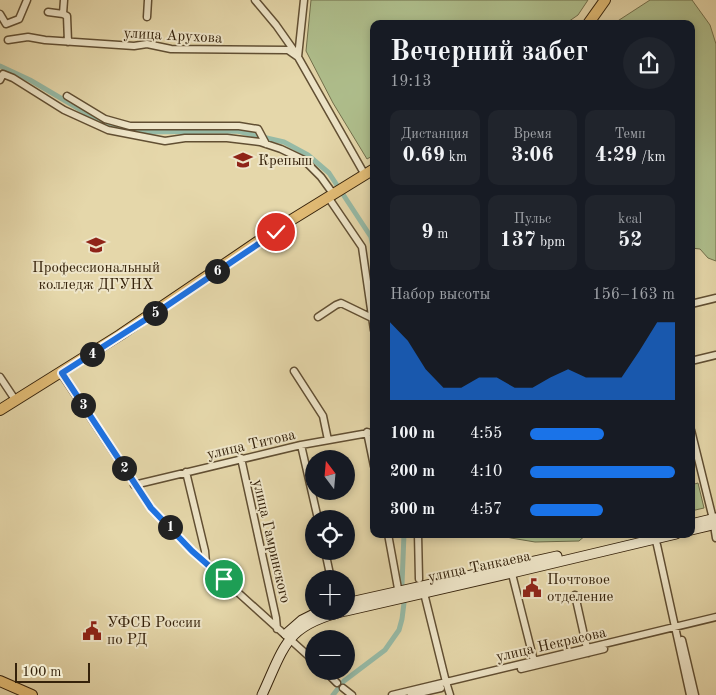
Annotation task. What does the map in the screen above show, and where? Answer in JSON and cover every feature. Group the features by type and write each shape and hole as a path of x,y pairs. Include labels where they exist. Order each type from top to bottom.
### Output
{"main road":[{"path":"591,20 606,0"},
{"path":"0,411 162,309 369,172"},
{"path":"695,524 714,522"},
{"path":"695,529 714,522"},
{"name":"улица Танкаева","path":"355,608 422,586 511,570 644,538"},
{"name":"улица Танкаева","path":"355,601 403,593"},
{"path":"256,695 287,637 305,618"},
{"name":"улица Танкаева","path":"287,637 305,626 321,620"},
{"path":"262,695 287,637"},
{"path":"0,680 32,695"},
{"path":"0,688 16,695"}],"street":[{"path":"0,30 6,24 19,19 27,0"},
{"path":"63,14 64,0"},
{"path":"147,17 148,0"},
{"path":"255,0 276,25 298,57 369,172"},
{"path":"298,57 304,0"},
{"path":"48,12 67,16 68,42"},
{"path":"0,14 6,24"},
{"name":"улица Арухова","path":"8,40 28,37 68,42 134,46 147,44 171,49 288,50 298,57"},
{"path":"0,80 2,74 13,78 64,110 108,130 165,141 185,138 227,138 266,144 304,160 321,177 362,247 370,304"},
{"path":"67,96 106,119 130,126 239,126 258,129 266,144"},
{"path":"695,303 716,298"},
{"path":"318,317 342,303 370,317"},
{"path":"695,360 716,355"},
{"path":"294,371 323,416 328,440"},
{"path":"61,373 151,508 192,551 276,629 305,653"},
{"path":"0,378 15,401"},
{"name":"улица Титова","path":"134,485 241,458 370,432"},
{"path":"301,445 316,510"},
{"path":"695,446 714,522 716,538"},
{"name":"улица Гамринского","path":"241,458 276,618 276,629"},
{"path":"186,472 205,551 206,563"},
{"path":"389,538 403,593"},
{"path":"418,538 422,586 450,695"},
{"path":"657,538 690,695"},
{"path":"511,570 535,663"},
{"path":"575,596 588,651"},
{"name":"улица Некрасова","path":"677,629 716,617"},
{"name":"улица Некрасова","path":"392,695 447,684 716,621"},
{"path":"677,629 695,695"},
{"path":"334,680 337,683"},
{"name":"улица Некрасова","path":"411,695 447,684"},
{"path":"343,688 352,695"}],"green space":[{"path":"311,0 588,0 578,15 571,20 370,20 370,157 367,159 333,103 306,51"},
{"path":"650,0 692,0 710,25 716,44 716,261 708,258 700,249 695,248 695,20 619,20"},
{"path":"698,483 704,508 695,510 695,484"},
{"path":"511,538 582,538 579,541 535,542"}],"waterway":[{"path":"0,66 30,80 103,123 142,132 237,131 284,142 308,155 329,173 370,235"},
{"path":"333,695 344,681 385,650 399,630 404,603 402,584 404,538"}],"place":[{"name":"Крепыш","path":"243,160"},
{"name":"Профессиональный колледж ДГУНХ","path":"96,245"},
{"name":"Почтовое отделение","path":"532,588"},
{"name":"УФСБ России по РД","path":"92,631"}],"route":[{"path":"224,579 192,551 151,508 134,485 62,373 162,309 276,232"}]}
